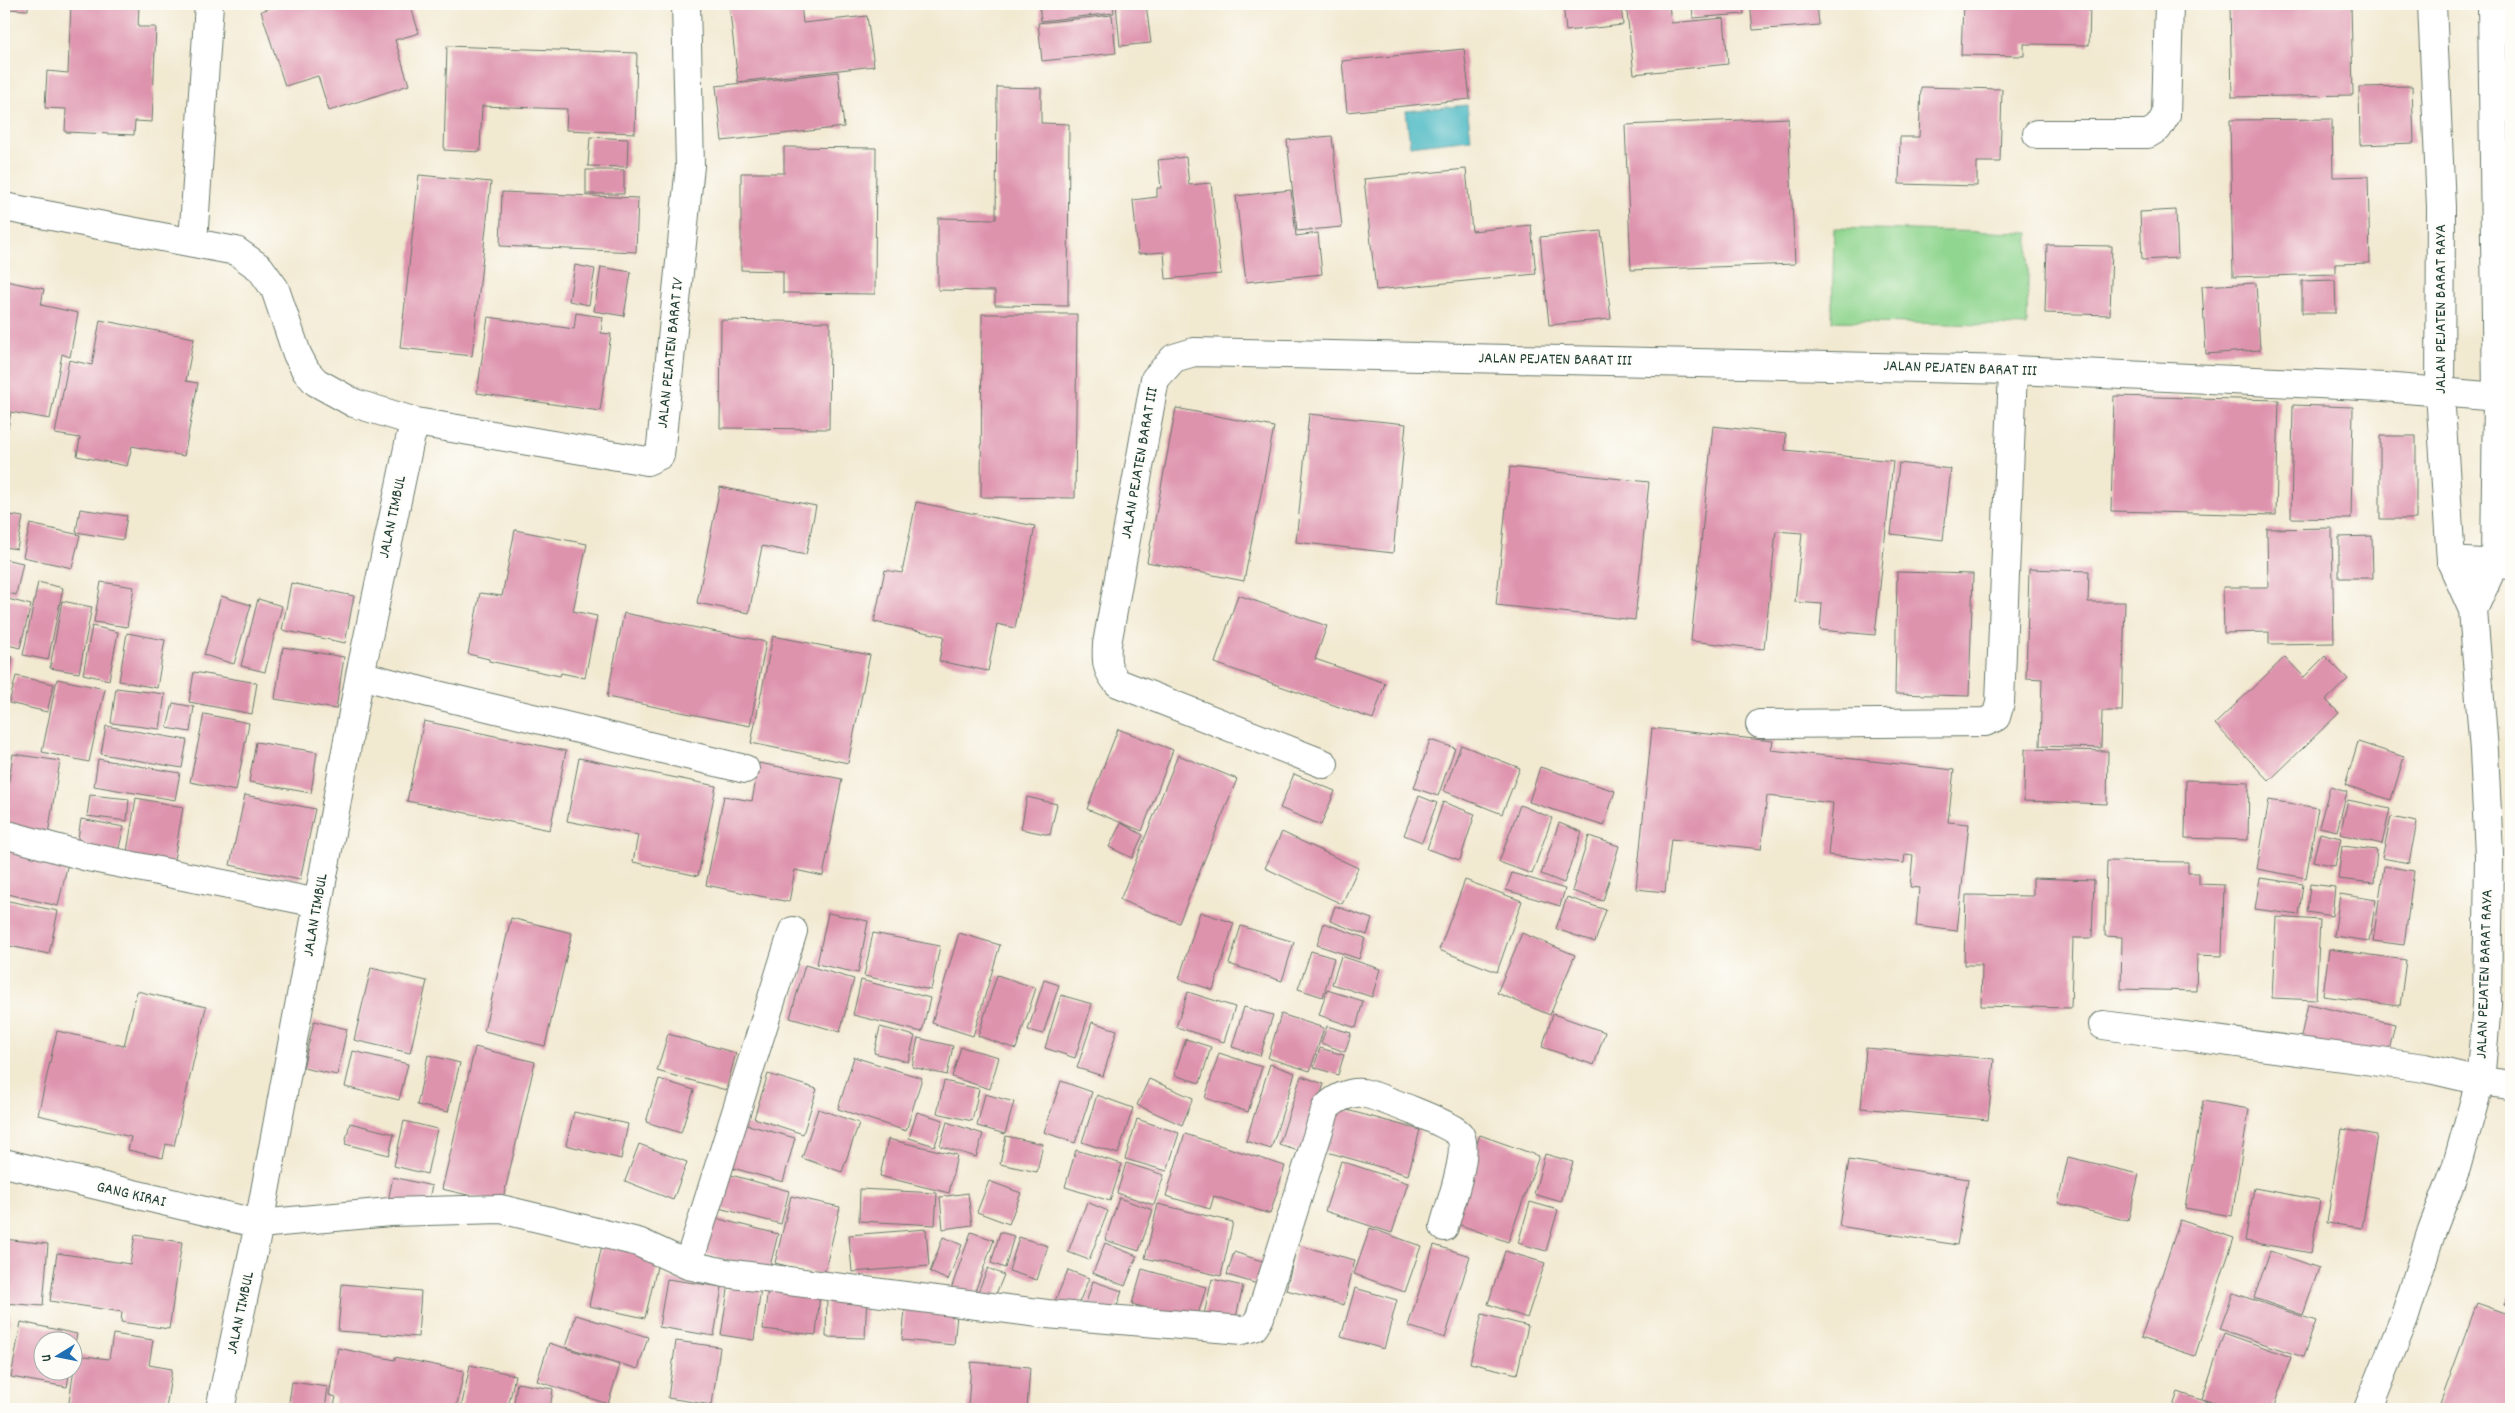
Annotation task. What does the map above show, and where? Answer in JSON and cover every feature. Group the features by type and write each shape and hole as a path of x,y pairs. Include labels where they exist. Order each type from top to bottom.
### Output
{"street":[{"path":"194,242 209,4"},
{"name":"JALAN PEJATEN BARAT IV","path":"416,422 647,461 660,455 690,166 686,4"},
{"path":"2037,134 2148,134 2158,128 2166,115 2169,4"},
{"name":"JALAN PEJATEN BARAT RAYA","path":"2368,1409 2404,1319 2432,1230 2456,1168 2480,1080 2488,995 2489,855 2484,751 2473,610 2451,561 2440,393 2441,207 2432,4"},
{"name":"JALAN PEJATEN BARAT RAYA","path":"2473,610 2503,564 2497,397 2492,4"},
{"path":"4,208 236,251 260,268 275,289 297,354 306,371 316,382 354,403 416,422"},
{"name":"JALAN PEJATEN BARAT III","path":"1324,764 1118,683 1110,674 1106,664 1107,644 1155,379 1174,358 1194,352 2013,370 2384,387 2497,397"},
{"path":"1760,724 1985,722 1996,717 2000,693 2013,370"},
{"name":"JALAN TIMBUL","path":"220,1409 259,1224 360,674 410,439 416,422"},
{"path":"2451,561 2503,564"},
{"path":"360,674 429,693 745,770"},
{"path":"4,834 88,857 318,903"},
{"path":"688,1265 793,932"},
{"path":"2103,1025 2425,1068 2480,1080 2511,1084"},
{"name":"GANG KIRAI","path":"4,1163 259,1224 390,1212 501,1209 638,1242 688,1265 725,1273 1048,1314 1242,1330 1254,1327 1260,1317 1326,1108 1331,1102 1363,1093 1440,1122 1454,1128 1460,1134 1464,1150 1444,1227"}],"green space":[{"path":"1834,228 2029,233 2027,326 1832,321"}],"water":[{"path":"1467,105 1471,139 1410,146 1406,111"}],"building":[{"path":"4,4 28,4 28,10 4,9"},
{"path":"71,4 139,5 138,27 156,27 152,122 135,121 134,135 65,132 66,109 45,108 47,71 68,73"},
{"path":"285,4 410,4 419,33 395,40 409,85 329,111 318,76 285,86 261,11"},
{"path":"729,4 801,4 803,23 867,16 874,66 738,82"},
{"path":"1039,4 1113,4 1114,13 1041,21"},
{"path":"1116,4 1146,4 1151,43 1120,46"},
{"path":"1563,4 1621,4 1623,25 1566,31"},
{"path":"1626,4 1669,4 1671,23 1724,18 1728,64 1634,74"},
{"path":"1692,4 1743,4 1744,14 1693,18"},
{"path":"1750,4 1817,4 1819,25 1753,30"},
{"path":"1963,4 2090,4 2089,45 2024,44 2024,56 1961,55"},
{"path":"2351,4 2353,95 2232,97 2230,6"},
{"path":"1112,15 1116,53 1042,61 1038,23"},
{"path":"447,46 637,53 635,133 566,130 567,109 482,106 480,152 444,150"},
{"path":"1464,49 1470,99 1347,112 1342,61"},
{"path":"838,72 844,127 722,141 716,86"},
{"path":"2412,86 2414,143 2360,145 2359,87"},
{"path":"997,87 1041,88 1041,123 1069,124 1068,306 995,305 995,291 938,290 938,218 996,219"},
{"path":"1921,87 2002,89 2000,162 1977,162 1977,186 1899,184 1900,137 1919,137"},
{"path":"1788,118 1795,264 1631,270 1625,125"},
{"path":"2332,119 2333,177 2368,176 2370,263 2335,264 2335,274 2233,277 2230,120"},
{"path":"1332,136 1342,227 1297,231 1287,140"},
{"path":"590,137 628,139 627,167 588,166"},
{"path":"784,147 876,148 875,294 783,293 783,271 741,270 741,173 784,173"},
{"path":"1186,157 1189,185 1211,183 1221,274 1166,279 1164,252 1138,254 1133,200 1157,197 1157,188 1161,188 1158,160"},
{"path":"1466,169 1472,231 1531,225 1536,274 1376,290 1364,179"},
{"path":"586,170 624,170 624,194 586,194"},
{"path":"419,175 491,182 472,356 400,348"},
{"path":"1291,190 1296,236 1318,233 1322,274 1246,282 1236,196"},
{"path":"502,192 638,198 636,252 500,246"},
{"path":"2176,210 2178,258 2142,260 2140,212"},
{"path":"1601,231 1611,319 1549,325 1540,237"},
{"path":"2047,245 2112,246 2110,315 2045,313"},
{"path":"575,265 595,269 589,305 569,301"},
{"path":"601,267 631,272 624,316 594,311"},
{"path":"2335,280 2336,313 2302,313 2302,281"},
{"path":"6,281 44,289 41,305 78,313 70,357 62,354 50,419 11,412 8,429 4,429 4,294"},
{"path":"2256,283 2260,350 2206,354 2202,286"},
{"path":"576,313 603,317 601,333 611,334 600,411 477,393 488,317 574,329"},
{"path":"982,314 1077,314 1075,498 981,497"},
{"path":"100,320 194,338 186,381 198,383 184,456 132,446 127,466 77,456 80,438 55,434 69,360 92,365"},
{"path":"721,320 830,322 829,429 720,428"},
{"path":"2114,396 2279,400 2276,515 2111,511"},
{"path":"2293,405 2353,407 2351,519 2291,518"},
{"path":"1176,408 1274,427 1244,581 1147,562"},
{"path":"1309,414 1406,424 1393,553 1296,542"},
{"path":"1713,426 1786,434 1785,450 1893,461 1875,635 1820,630 1822,604 1795,602 1802,533 1776,531 1764,649 1691,641"},
{"path":"2380,436 2416,436 2416,519 2380,519"},
{"path":"1899,463 1951,469 1943,540 1891,534"},
{"path":"1510,467 1649,482 1635,620 1496,605"},
{"path":"720,487 816,506 806,555 762,546 749,613 697,603"},
{"path":"916,502 1035,526 1015,628 997,624 988,671 939,661 944,636 874,622 885,570 902,573"},
{"path":"80,509 127,516 123,540 76,532"},
{"path":"4,514 23,517 17,549 4,547"},
{"path":"30,524 80,535 72,568 23,557"},
{"path":"2332,528 2334,643 2269,644 2269,632 2224,633 2223,587 2268,587 2267,529"},
{"path":"515,530 587,544 573,611 597,616 585,678 561,673 560,676 489,661 489,659 468,654 480,593 502,596"},
{"path":"2372,536 2373,578 2339,578 2339,537"},
{"path":"4,559 23,563 16,595 4,592"},
{"path":"2029,569 2089,571 2088,602 2125,602 2122,711 2102,711 2101,748 2040,746 2042,679 2026,678"},
{"path":"1897,572 1973,574 1969,696 1895,694"},
{"path":"38,582 63,588 48,660 23,655"},
{"path":"101,582 134,587 127,627 94,622"},
{"path":"291,583 354,596 345,643 282,630"},
{"path":"1238,595 1327,626 1315,659 1385,683 1373,719 1215,663"},
{"path":"221,596 251,605 234,664 204,655"},
{"path":"4,598 31,605 20,648 4,644"},
{"path":"258,599 282,606 265,672 241,666"},
{"path":"62,601 92,607 79,673 50,668"},
{"path":"624,613 766,642 750,726 607,697"},
{"path":"92,626 118,632 109,680 83,674"},
{"path":"127,633 165,640 157,688 119,681"},
{"path":"773,636 870,655 848,763 751,743"},
{"path":"283,647 344,657 336,709 275,699"},
{"path":"4,655 13,657 5,702 4,701"},
{"path":"2325,656 2348,679 2326,700 2339,713 2269,781 2215,724 2285,657 2304,677"},
{"path":"194,672 257,683 252,714 189,702"},
{"path":"16,676 54,684 47,712 9,703"},
{"path":"57,679 105,689 89,762 42,752"},
{"path":"116,688 165,694 160,729 111,723"},
{"path":"173,703 194,707 190,732 167,728"},
{"path":"204,714 249,723 236,791 190,782"},
{"path":"424,721 566,751 550,830 407,801"},
{"path":"106,726 187,740 182,768 101,754"},
{"path":"1652,728 1773,741 1771,750 1954,770 1948,822 1969,824 1957,931 1916,926 1919,888 1910,887 1913,855 1905,854 1904,863 1828,855 1833,803 1767,796 1761,849 1671,839 1665,892 1636,889"},
{"path":"1118,729 1173,750 1142,831 1087,809"},
{"path":"1430,740 1455,748 1438,796 1414,788"},
{"path":"256,742 317,752 311,793 249,782"},
{"path":"2358,742 2404,757 2391,800 2345,785"},
{"path":"1461,745 1520,768 1502,814 1444,791"},
{"path":"2025,749 2108,751 2107,804 2024,801"},
{"path":"13,754 60,761 48,834 4,827 4,812"},
{"path":"1178,755 1237,779 1179,923 1120,900"},
{"path":"579,758 716,786 698,876 633,862 638,835 567,821"},
{"path":"98,759 180,773 175,800 94,786"},
{"path":"759,763 842,779 823,876 795,870 789,902 706,885 724,796 752,801"},
{"path":"1540,767 1615,791 1604,826 1529,802"},
{"path":"1294,774 1335,791 1321,825 1280,808"},
{"path":"2186,780 2249,782 2248,840 2185,838"},
{"path":"2330,787 2347,792 2337,831 2319,827"},
{"path":"90,795 129,799 127,821 87,816"},
{"path":"245,795 315,809 300,880 230,865"},
{"path":"1419,796 1437,803 1422,842 1404,835"},
{"path":"1027,797 1057,804 1050,835 1021,829"},
{"path":"136,798 183,807 173,866 126,858"},
{"path":"2269,800 2318,808 2306,878 2257,869"},
{"path":"2348,800 2390,809 2382,844 2340,834"},
{"path":"1443,802 1475,814 1460,860 1427,849"},
{"path":"1520,805 1552,818 1532,874 1499,862"},
{"path":"2391,817 2417,822 2409,863 2382,858"},
{"path":"81,819 124,827 118,852 77,845"},
{"path":"1121,823 1143,835 1132,858 1109,847"},
{"path":"1559,823 1582,832 1564,883 1541,874"},
{"path":"1282,832 1358,868 1342,904 1265,868"},
{"path":"2320,833 2341,838 2335,866 2313,861"},
{"path":"1589,836 1619,846 1603,901 1572,891"},
{"path":"12,841 70,854 58,906 4,893 4,876"},
{"path":"2342,846 2377,850 2374,883 2338,879"},
{"path":"2107,861 2188,862 2188,873 2199,873 2199,884 2224,885 2222,956 2197,955 2196,991 2121,989 2122,937 2105,936"},
{"path":"2384,866 2414,871 2404,945 2373,941"},
{"path":"1512,873 1565,889 1560,906 1506,890"},
{"path":"2033,878 2094,880 2092,938 2073,938 2071,1008 1981,1006 1982,965 1964,965 1966,895 2033,896"},
{"path":"2260,878 2303,884 2299,915 2255,909"},
{"path":"1465,880 1522,901 1497,972 1439,950"},
{"path":"2310,884 2335,887 2332,916 2307,912"},
{"path":"2340,894 2376,900 2369,941 2334,936"},
{"path":"1567,897 1606,910 1595,942 1556,929"},
{"path":"4,900 58,911 49,954 4,945"},
{"path":"1335,906 1372,919 1367,935 1330,921"},
{"path":"1200,912 1234,923 1213,990 1179,979"},
{"path":"828,913 868,921 858,973 817,964"},
{"path":"2276,917 2320,920 2316,1000 2272,998"},
{"path":"511,918 572,933 545,1046 484,1031"},
{"path":"1324,923 1365,938 1359,959 1317,945"},
{"path":"1241,926 1294,942 1282,981 1229,964"},
{"path":"873,933 940,946 931,990 864,976"},
{"path":"959,933 1000,945 973,1036 932,1023"},
{"path":"1522,933 1575,955 1550,1015 1497,993"},
{"path":"2329,949 2406,960 2400,1006 2323,996"},
{"path":"1311,951 1334,958 1323,997 1298,989"},
{"path":"1341,956 1380,969 1372,997 1332,984"},
{"path":"805,965 854,979 840,1032 790,1018"},
{"path":"371,968 427,981 410,1053 354,1040"},
{"path":"997,975 1036,988 1016,1049 978,1036"},
{"path":"861,980 930,998 922,1032 853,1015"},
{"path":"1044,980 1059,985 1043,1034 1028,1030"},
{"path":"1327,990 1363,1001 1356,1028 1319,1015"},
{"path":"137,991 206,1007 174,1146 166,1144 163,1158 128,1150 131,1137 38,1115 57,1031 124,1046"},
{"path":"1188,992 1235,1007 1224,1042 1176,1027"},
{"path":"1061,995 1092,1004 1075,1058 1045,1048"},
{"path":"2308,1004 2395,1024 2387,1060 2300,1041"},
{"path":"1244,1007 1273,1015 1260,1056 1232,1047"},
{"path":"1281,1014 1324,1028 1310,1071 1268,1058"},
{"path":"1553,1014 1605,1032 1594,1065 1542,1047"},
{"path":"314,1021 347,1029 337,1075 303,1068"},
{"path":"1092,1022 1117,1030 1103,1076 1077,1068"},
{"path":"1327,1026 1351,1033 1345,1052 1321,1043"},
{"path":"880,1027 915,1036 908,1062 874,1053"},
{"path":"668,1034 736,1053 726,1090 657,1071"},
{"path":"918,1038 953,1046 947,1075 912,1067"},
{"path":"1186,1039 1211,1047 1200,1083 1174,1075"},
{"path":"475,1047 535,1062 502,1203 442,1189"},
{"path":"961,1047 999,1057 990,1089 952,1077"},
{"path":"1320,1048 1344,1055 1338,1075 1314,1067"},
{"path":"1866,1048 1994,1059 1988,1120 1861,1108"},
{"path":"353,1051 408,1064 399,1100 345,1087"},
{"path":"1219,1053 1262,1067 1248,1112 1205,1098"},
{"path":"428,1055 460,1063 448,1112 417,1105"},
{"path":"854,1057 922,1078 906,1131 838,1109"},
{"path":"1270,1064 1295,1073 1271,1149 1246,1141"},
{"path":"768,1074 817,1089 803,1134 754,1118"},
{"path":"1301,1076 1324,1084 1302,1152 1279,1145"},
{"path":"659,1079 694,1090 681,1133 646,1122"},
{"path":"1149,1079 1193,1098 1182,1125 1137,1105"},
{"path":"944,1081 979,1089 972,1121 937,1113"},
{"path":"1061,1081 1092,1092 1075,1143 1044,1132"},
{"path":"985,1094 1014,1102 1005,1134 977,1126"},
{"path":"1097,1095 1133,1108 1118,1154 1082,1142"},
{"path":"2203,1101 2249,1109 2232,1216 2185,1208"},
{"path":"1332,1106 1420,1130 1408,1175 1320,1150"},
{"path":"818,1109 859,1123 842,1172 802,1158"},
{"path":"574,1112 628,1124 621,1159 566,1145"},
{"path":"917,1112 943,1120 935,1146 909,1138"},
{"path":"1137,1119 1179,1133 1167,1171 1125,1159"},
{"path":"404,1121 437,1129 427,1174 394,1166"},
{"path":"947,1122 983,1134 976,1157 940,1146"},
{"path":"350,1123 394,1134 389,1155 345,1144"},
{"path":"741,1123 795,1138 783,1182 729,1167"},
{"path":"2342,1129 2377,1135 2362,1228 2327,1223"},
{"path":"1185,1134 1285,1166 1270,1214 1214,1196 1210,1209 1166,1196"},
{"path":"1480,1135 1539,1156 1508,1242 1449,1221"},
{"path":"1006,1136 1043,1144 1037,1172 1000,1164"},
{"path":"888,1139 957,1155 949,1193 880,1176"},
{"path":"639,1144 687,1162 673,1200 625,1181"},
{"path":"1076,1150 1122,1164 1110,1201 1065,1187"},
{"path":"1545,1154 1573,1162 1561,1202 1534,1194"},
{"path":"2068,1157 2139,1174 2128,1221 2058,1203"},
{"path":"1849,1160 1968,1179 1957,1245 1839,1226"},
{"path":"1341,1161 1408,1183 1392,1233 1325,1211"},
{"path":"1126,1163 1164,1175 1154,1205 1117,1193"},
{"path":"724,1173 789,1191 781,1224 715,1207"},
{"path":"393,1177 432,1186 426,1210 388,1201"},
{"path":"989,1181 1021,1193 1009,1224 977,1212"},
{"path":"2254,1188 2320,1200 2311,1253 2245,1241"},
{"path":"860,1189 937,1193 935,1225 859,1221"},
{"path":"968,1193 972,1225 943,1229 940,1197"},
{"path":"791,1196 840,1207 824,1275 775,1263"},
{"path":"1119,1198 1153,1210 1139,1251 1105,1240"},
{"path":"1087,1202 1108,1211 1089,1260 1068,1252"},
{"path":"1530,1202 1558,1210 1546,1251 1518,1243"},
{"path":"1158,1204 1233,1222 1221,1276 1145,1258"},
{"path":"711,1217 778,1234 769,1270 701,1253"},
{"path":"2180,1220 2234,1238 2195,1356 2141,1338"},
{"path":"1370,1228 1421,1246 1405,1292 1354,1274"},
{"path":"926,1229 929,1266 852,1272 849,1235"},
{"path":"971,1232 994,1240 973,1297 951,1289"},
{"path":"1000,1232 1014,1236 1005,1268 991,1263"},
{"path":"135,1235 182,1242 169,1329 121,1322 122,1312 50,1301 57,1253 130,1264"},
{"path":"943,1237 962,1245 948,1280 930,1272"},
{"path":"1019,1237 1048,1246 1037,1280 1009,1271"},
{"path":"4,1239 48,1244 43,1306 4,1303"},
{"path":"603,1240 660,1254 645,1318 589,1306"},
{"path":"1105,1243 1137,1256 1125,1286 1093,1273"},
{"path":"1297,1245 1355,1260 1344,1305 1286,1290"},
{"path":"1434,1245 1470,1256 1445,1338 1408,1326"},
{"path":"1505,1251 1545,1263 1527,1318 1488,1304"},
{"path":"2270,1251 2319,1268 2303,1315 2254,1298"},
{"path":"1234,1252 1268,1263 1261,1285 1227,1275"},
{"path":"988,1268 1004,1275 993,1301 977,1294"},
{"path":"1142,1269 1206,1287 1196,1322 1132,1304"},
{"path":"1068,1270 1089,1278 1076,1310 1055,1301"},
{"path":"667,1279 722,1287 714,1336 659,1327"},
{"path":"1212,1279 1243,1286 1234,1326 1203,1319"},
{"path":"1093,1281 1122,1291 1115,1312 1086,1303"},
{"path":"729,1283 761,1288 754,1340 721,1335"},
{"path":"342,1284 421,1291 418,1337 338,1331"},
{"path":"768,1287 820,1293 816,1335 763,1329"},
{"path":"1355,1288 1397,1300 1384,1349 1341,1337"},
{"path":"2511,1288 2511,1306 2505,1304"},
{"path":"2233,1293 2316,1321 2303,1357 2220,1329"},
{"path":"827,1294 867,1295 865,1338 826,1337"},
{"path":"906,1300 958,1305 954,1345 902,1340"},
{"path":"2477,1303 2511,1315 2511,1409 2438,1409"},
{"path":"1482,1314 1528,1326 1517,1374 1470,1363"},
{"path":"4,1315 10,1316 5,1368 4,1368"},
{"path":"576,1315 648,1337 638,1369 566,1347"},
{"path":"21,1322 58,1330 32,1330 32,1380 68,1380 67,1387 11,1377"},
{"path":"2224,1333 2291,1357 2273,1409 2234,1409 2202,1399"},
{"path":"113,1334 153,1340 149,1365 172,1369 166,1409 144,1406 143,1409 68,1409 72,1380 82,1380 82,1356 109,1359"},
{"path":"676,1341 720,1347 712,1405 668,1398"},
{"path":"549,1343 620,1365 608,1404 537,1381"},
{"path":"338,1348 395,1360 395,1357 464,1371 456,1409 333,1409 336,1397 329,1395"},
{"path":"971,1362 1030,1367 1027,1409 968,1409"},
{"path":"470,1365 515,1375 508,1409 461,1409"},
{"path":"292,1382 328,1387 325,1409 288,1409"},
{"path":"517,1383 553,1389 550,1409 513,1409"},
{"path":"2178,1392 2228,1409 2172,1409"}]}
